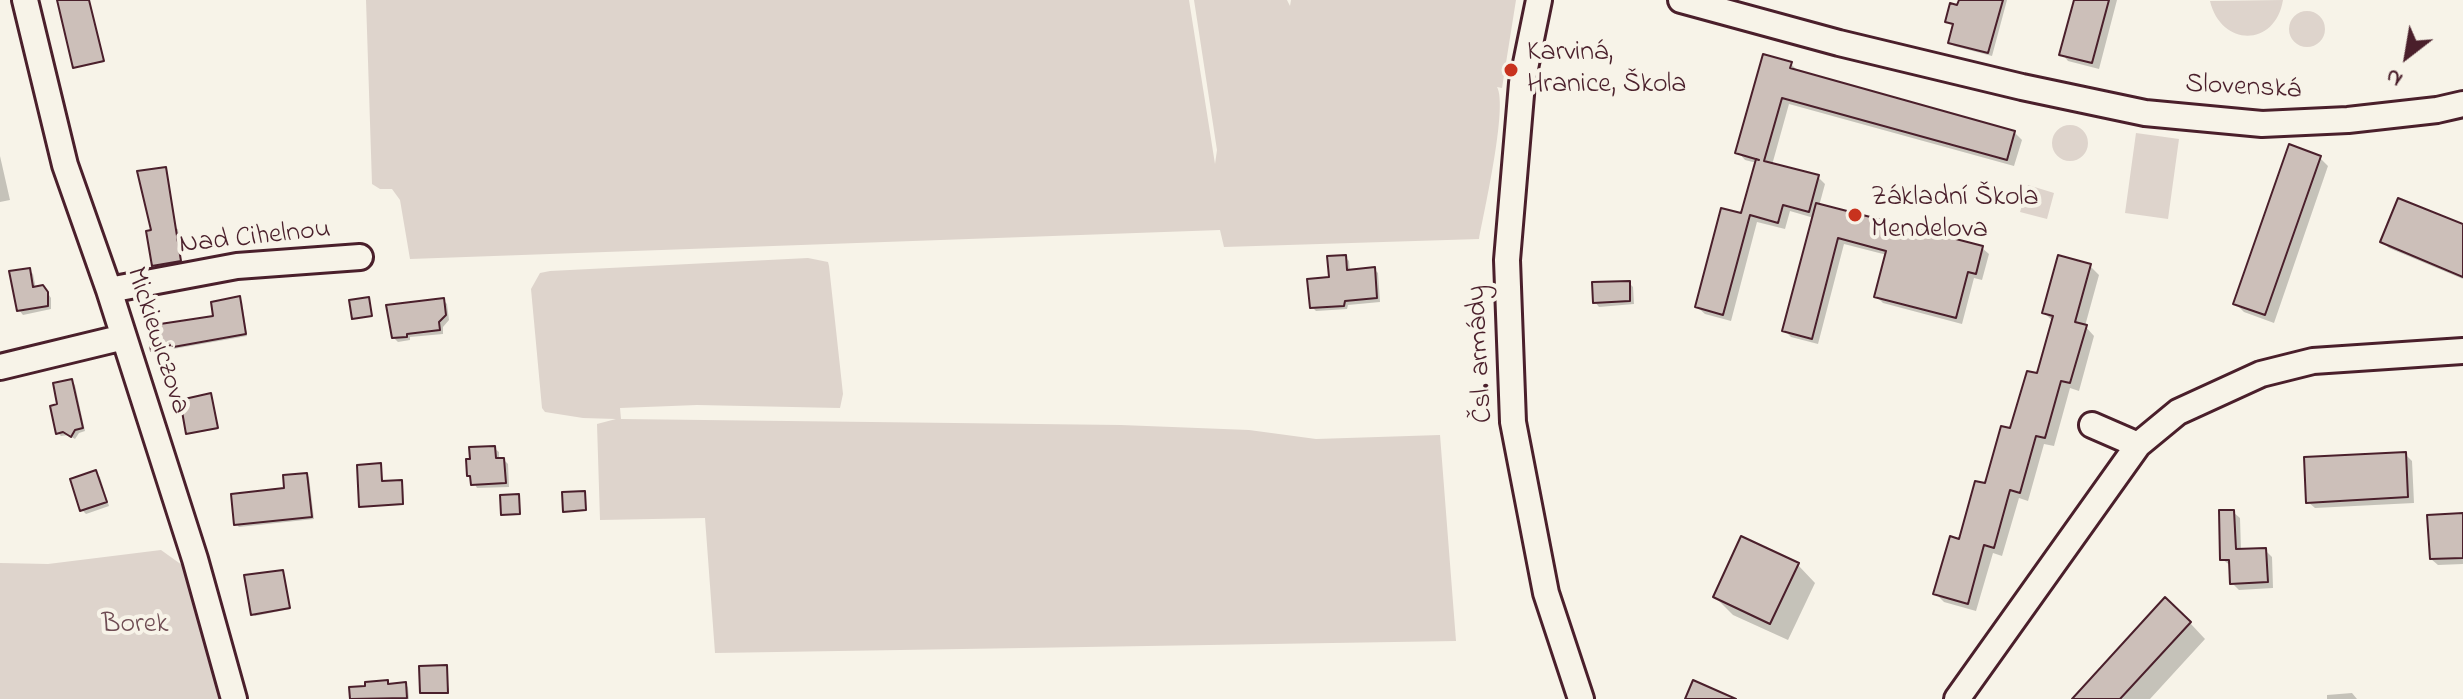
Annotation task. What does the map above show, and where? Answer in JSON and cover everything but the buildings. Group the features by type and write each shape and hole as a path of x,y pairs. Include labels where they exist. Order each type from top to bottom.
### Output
{"street":[{"name":"Mickiewiczova","path":"25,0 65,165 109,290 195,559 234,699"},
{"name":"Čsl. armády","path":"1539,0 1522,83 1507,260 1513,422 1546,593 1581,699"},
{"name":"Slovenská","path":"1681,0 1839,43 2145,113 2262,124 2348,120 2463,104"},
{"name":"Nad Cihelnou","path":"109,290 237,266 360,257"},
{"path":"0,367 124,337"},
{"path":"1957,699 2138,445 2178,412 2261,374 2313,361 2463,351"},
{"path":"2092,425 2138,445"}],"green space":[{"path":"366,0 1189,0 1215,164 1217,150 1194,0 1287,0 1290,6 1291,0 1516,0 1502,88 1497,87 1500,115 1479,239 1224,247 1220,230 410,259 400,200 392,189 380,189 372,184"},
{"path":"2283,0 2278,16 2270,27 2248,36 2236,34 2225,27 2210,1"},
{"path":"2307,11 2320,16 2325,29 2320,42 2307,47 2294,42 2289,29 2294,16"},
{"path":"2070,125 2083,130 2088,143 2083,156 2070,161 2057,156 2052,143 2057,130"},
{"path":"2136,133 2179,139 2168,219 2125,213"},
{"path":"2028,185 2054,193 2047,219 2020,212"},
{"path":"808,258 828,262 829,266 843,394 840,408 697,405 620,408 621,419 1121,425 1249,430 1316,439 1440,435 1456,641 715,653 705,518 600,520 597,424 616,419 583,418 545,412 542,408 531,289 540,273 550,271"},
{"name":"Borek","path":"161,550 196,575 230,699 0,699 0,563 48,564"}],"place":[{"name":"Karviná, Hranice, Škola","path":"1511,70"},
{"name":"Základní Škola Mendelova","path":"1855,215"}]}
